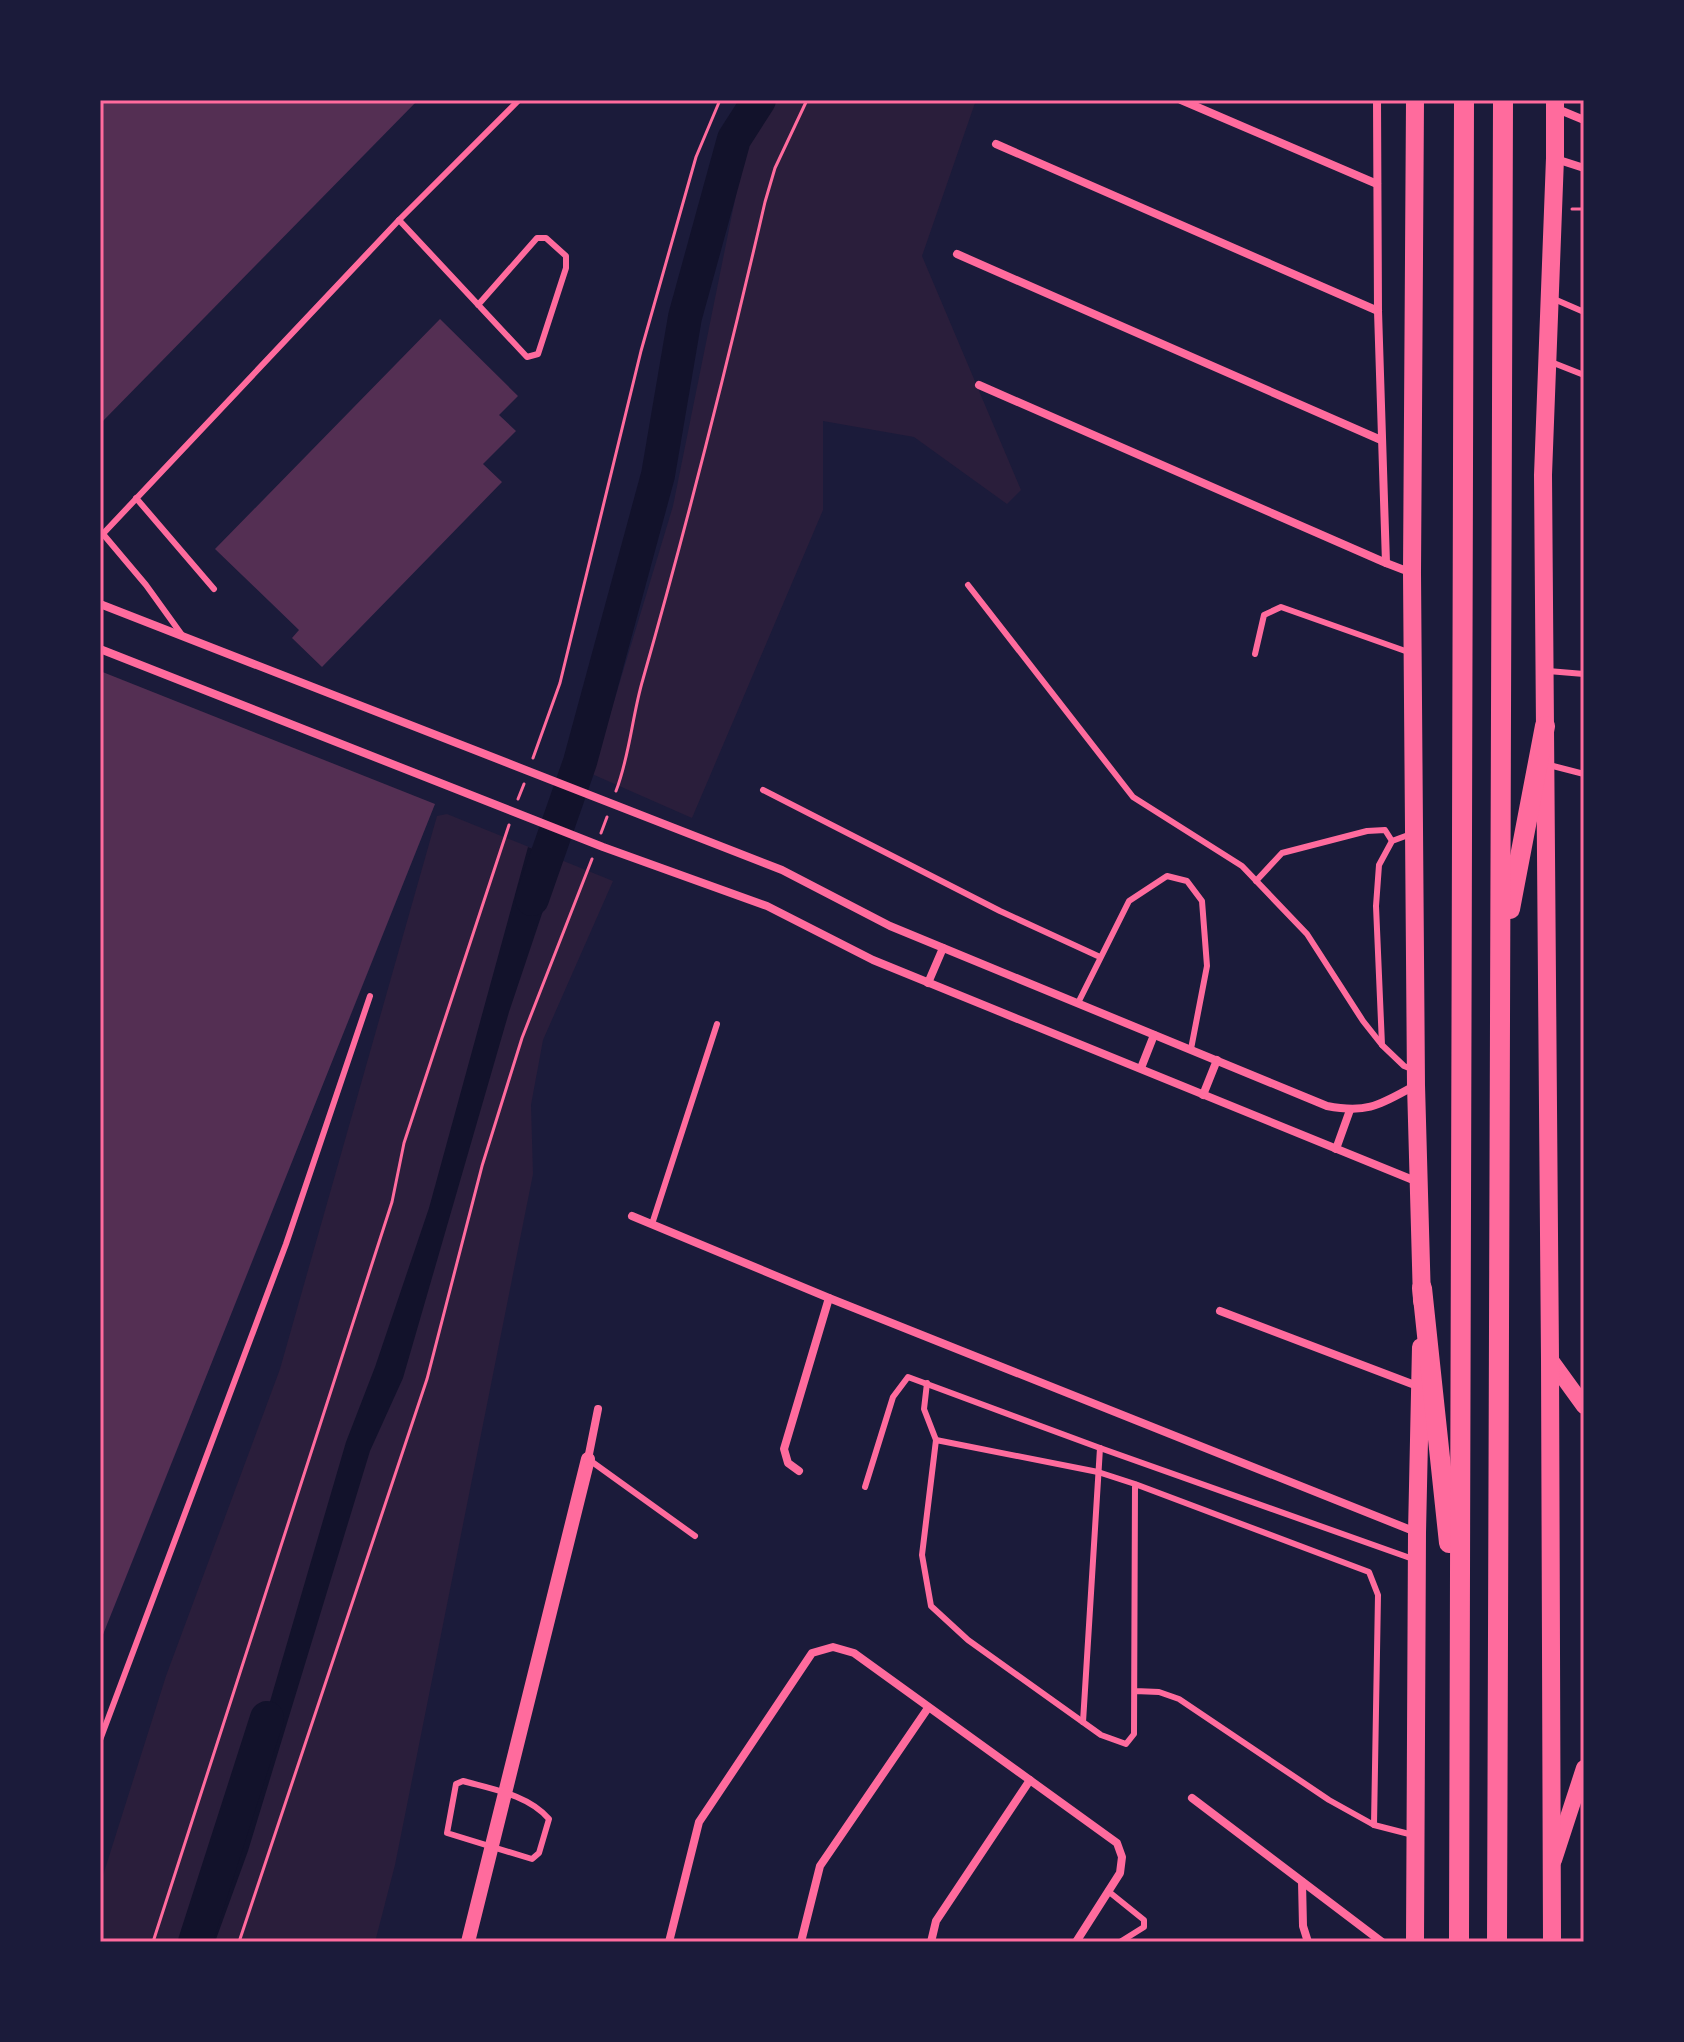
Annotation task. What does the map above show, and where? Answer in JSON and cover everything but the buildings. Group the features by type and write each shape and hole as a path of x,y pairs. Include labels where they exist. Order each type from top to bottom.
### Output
{"highway":[{"path":"1459,1942 1464,100"},
{"path":"1497,1942 1503,100"},
{"path":"1501,948 1545,726"},
{"path":"1422,1288 1459,1641"}],"main road":[{"path":"1415,100 1412,573 1416,1078 1422,1288 1415,1942"},
{"path":"1552,1942 1543,475 1555,104"},
{"path":"1550,1359 1584,1406"},
{"path":"1551,1869 1584,1768"}],"street":[{"path":"1181,100 1377,184"},
{"path":"1377,100 1378,311 1386,563"},
{"path":"1555,104 1584,120"},
{"path":"996,144 1378,311"},
{"path":"1555,158 1584,168"},
{"path":"957,254 1381,440"},
{"path":"979,385 1412,573"},
{"path":"100,604 782,870 890,926 1327,1106 1350,1110 1375,1107 1416,1078"},
{"path":"100,649 600,845 767,906 873,960 1418,1183"},
{"path":"928,983 943,948"},
{"path":"1141,1068 1154,1035"},
{"path":"1203,1095 1217,1060"},
{"path":"1336,1149 1350,1110"},
{"path":"632,1216 1417,1533"},
{"path":"799,1471 788,1463 784,1449 829,1298"},
{"path":"1220,1311 1420,1387"},
{"path":"468,1942 507,1793 598,1409"},
{"path":"669,1942 699,1822 812,1653 833,1647 854,1653 1117,1843 1122,1857 1120,1873 1076,1942"},
{"path":"801,1942 820,1866 928,1708"},
{"path":"931,1942 936,1921 1030,1780"},
{"path":"1192,1798 1382,1942"},
{"path":"1302,1882 1303,1926 1308,1942"}],"lane":[{"path":"184,637 146,585 101,535 399,220 519,100"},
{"path":"399,220 478,305 527,357 538,354 566,268 566,256 546,238 537,238 478,305"},
{"path":"1550,297 1584,312"},
{"path":"1547,361 1584,375"},
{"path":"136,498 214,589"},
{"path":"968,585 1133,797 1242,866 1307,934 1363,1021 1382,1045 1416,1078"},
{"path":"1255,654 1264,615 1281,607 1413,653"},
{"path":"1544,671 1584,674"},
{"path":"1545,764 1584,774"},
{"path":"763,790 1000,911 1100,957"},
{"path":"1256,881 1282,853 1367,831 1385,830 1392,841"},
{"path":"1382,1045 1376,906 1379,865 1392,841 1414,833"},
{"path":"1078,1003 1129,901 1167,876 1187,881 1202,901 1207,966 1191,1049"},
{"path":"100,1740 286,1244 370,996"},
{"path":"652,1224 717,1024"},
{"path":"865,1487 893,1397 908,1377 1417,1560"},
{"path":"927,1383 924,1409 936,1440 922,1555 931,1606 968,1640 1101,1735 1126,1744 1134,1734 1135,1484"},
{"path":"936,1440 1098,1472 1369,1572 1378,1595 1374,1825"},
{"path":"1083,1722 1100,1448"},
{"path":"588,1459 695,1536"},
{"path":"1135,1691 1159,1692 1179,1699 1329,1800 1374,1825 1415,1836"},
{"path":"463,1781 507,1793 543,1811 549,1819 539,1853 532,1859 447,1833 456,1784 463,1781"},
{"path":"1108,1891 1144,1920 1144,1927 1120,1942"}],"path":[{"path":"530,768 560,683 641,351 696,157 720,100"},
{"path":"614,804 641,684 718,407 765,202 775,168 807,100"},
{"path":"1571,209 1584,209"},
{"path":"514,810 525,782"},
{"path":"600,845 608,816"},
{"path":"153,1942 392,1202 404,1143 509,824"},
{"path":"239,1942 427,1379 482,1166 522,1038 592,858"}],"shaded area":[{"path":"776,100 976,100 922,256 1021,490 1007,504 914,437 823,421 823,510 692,818 592,774 673,506 745,150"},
{"path":"447,814 613,881 543,1040 531,1105 533,1174 395,1865 375,1942 100,1942 100,1885 166,1676 280,1369 437,816"},
{"path":"528,847 560,860 509,1012 403,1378 370,1451 248,1851 215,1942 189,1942 227,1848 346,1442 429,1208"}],"waterway":[{"path":"532,899 580,762 658,475 685,317 734,139 759,100"},
{"path":"195,1942 267,1718"}]}
